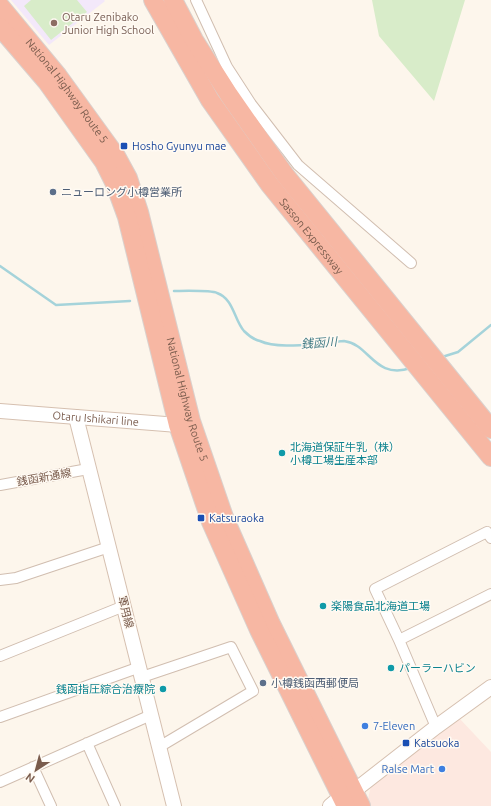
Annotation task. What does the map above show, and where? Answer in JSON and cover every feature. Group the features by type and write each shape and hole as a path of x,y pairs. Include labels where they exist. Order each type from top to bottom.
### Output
{"highway":[{"name":"Sasson Expressway","path":"153,0 210,100 270,185 387,330 482,426"},
{"name":"Sasson Expressway","path":"173,0 194,40 229,95 285,174 400,317 482,426 491,457"},
{"name":"National Highway Route 5","path":"0,6 58,76 116,156 128,178 139,212 184,423"},
{"name":"National Highway Route 5","path":"0,27 47,82 104,162 115,184 127,217 212,522 256,623 347,801"}],"street":[{"path":"196,0 227,67 251,104 298,165 411,263"},
{"name":"Otaru Ishikari line","path":"0,411 76,418 184,423"},
{"name":"軍用線","path":"76,418 174,806"},
{"name":"銭函新通線","path":"0,485 88,469"},
{"path":"436,727 399,640 375,589 487,532 491,538"},
{"path":"0,580 16,578 109,547"},
{"path":"399,640 491,594"},
{"path":"0,656 124,606"},
{"path":"0,716 141,672 231,647 253,691 159,747"},
{"path":"347,801 436,727 489,691"},
{"path":"0,782 151,715"},
{"path":"87,743 115,806"},
{"path":"33,767 51,806"}],"shaded area":[{"name":"Otaru Zenibako Junior High School","path":"11,0 104,0 105,1 49,45"},
{"name":"Ralse Mart","path":"459,718 491,752 491,806 371,806 368,799 371,786"}],"green space":[{"name":"Otaru Zenibako Junior High School","path":"31,0 77,0 87,12 51,40 24,6"},
{"path":"372,0 465,0 434,101 379,36"}],"waterway":[{"name":"銭函川","path":"0,266 56,305 130,301"},
{"name":"銭函川","path":"174,291 209,291 223,296 227,300 244,331 250,336 267,343 275,345 294,345 344,341 360,348 380,366 399,370 411,368"},
{"name":"銭函川","path":"442,357 458,352 491,325"}],"place":[{"name":"Otaru Zenibako Junior High School","path":"54,23"},
{"name":"Hosho Gyunyu mae","path":"124,146"},
{"name":"ニューロング小樽営業所","path":"53,192"},
{"name":"北海道保証牛乳（株） 小樽工場生産本部","path":"282,453"},
{"name":"Katsuraoka","path":"201,518"},
{"name":"楽陽食品北海道工場","path":"323,606"},
{"name":"パーラーハビン","path":"391,668"},
{"name":"小樽銭函西郵便局","path":"263,683"},
{"name":"銭函指圧綜合治療院","path":"163,689"},
{"name":"7-Eleven","path":"365,726"},
{"name":"Katsuoka","path":"406,743"},
{"name":"Ralse Mart","path":"442,769"}]}
